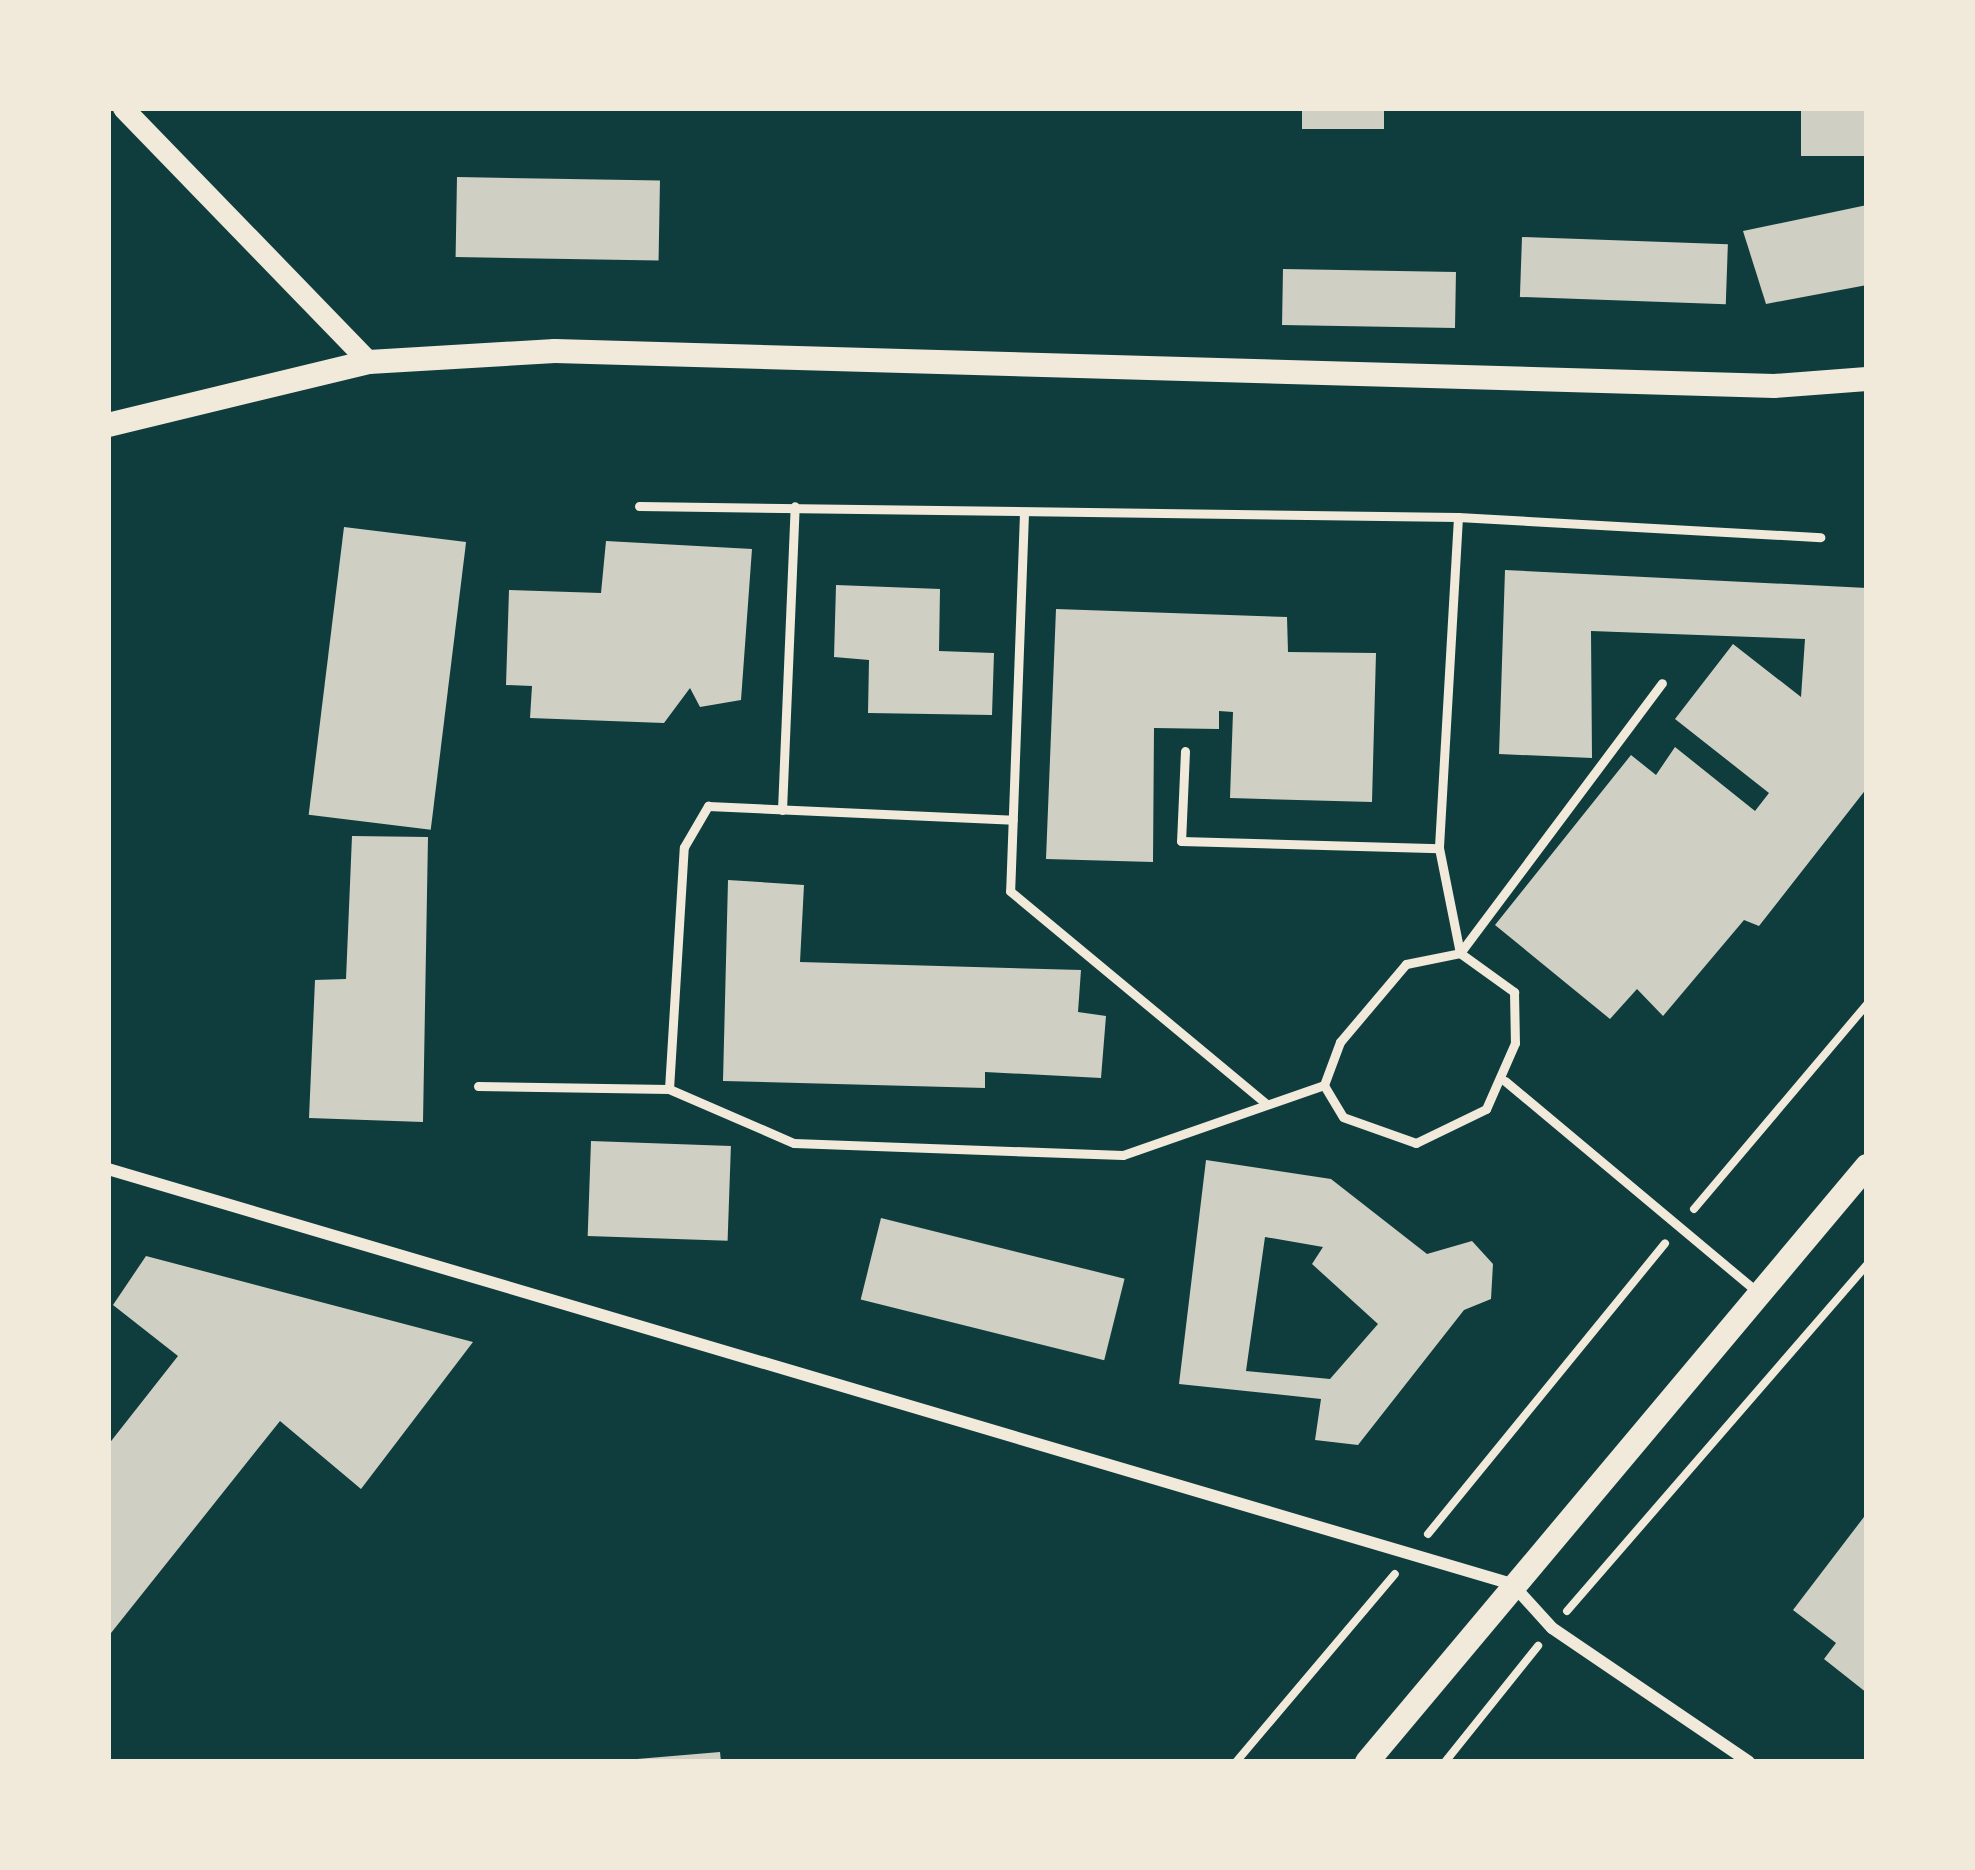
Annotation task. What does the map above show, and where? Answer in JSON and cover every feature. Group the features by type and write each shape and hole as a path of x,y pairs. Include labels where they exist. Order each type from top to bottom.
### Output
{"main road":[{"path":"108,425 369,362 555,351 1774,386 1867,379"},
{"path":"1367,1762 1867,1166"}],"street":[{"path":"123,108 369,362"},
{"path":"108,1168 1512,1584 1552,1628 1749,1762"}],"lane":[{"path":"639,506 1458,518 1820,537"},
{"path":"782,810 795,506"},
{"path":"1024,513 1010,891 1268,1104"},
{"path":"1324,1085 1343,1117 1416,1143 1486,1108 1505,1081 1514,992 1460,952 1439,848 1458,518"},
{"path":"1324,1085 1340,1042 1406,964 1460,952 1662,683"},
{"path":"1185,751 1181,841 1439,848"},
{"path":"669,1089 684,847 708,806 1013,820"},
{"path":"1505,1081 1761,1295"},
{"path":"478,1086 669,1089 794,1143 1123,1155 1324,1085"}],"path":[{"path":"1236,1762 1867,1004"},
{"path":"1445,1762 1552,1628 1867,1264"}],"building":[{"path":"1302,108 1384,108 1384,129 1302,129"},
{"path":"1801,108 1867,108 1867,156 1801,156"},
{"path":"457,177 660,181 659,261 456,257"},
{"path":"1867,205 1867,285 1766,304 1743,231"},
{"path":"1522,237 1728,244 1726,304 1520,297"},
{"path":"1283,269 1456,272 1455,328 1282,325"},
{"path":"344,527 466,542 431,830 309,815"},
{"path":"606,541 752,549 741,700 700,707 690,688 664,723 530,718 532,686 506,685 509,590 601,593"},
{"path":"1505,570 1867,588 1867,788 1759,926 1744,920 1663,1016 1637,989 1610,1019 1495,925 1631,755 1656,775 1675,747 1755,811 1769,793 1675,719 1733,644 1801,697 1805,639 1591,631 1592,758 1499,754"},
{"path":"836,585 940,589 939,651 994,653 992,715 868,713 869,660 834,657"},
{"path":"1056,609 1287,617 1288,652 1376,653 1372,802 1230,798 1233,712 1219,711 1219,729 1154,728 1153,862 1046,859"},
{"path":"352,836 428,837 423,1122 309,1118 315,980 346,979"},
{"path":"728,880 804,885 800,962 1081,970 1078,1012 1106,1016 1101,1078 985,1072 985,1088 723,1081"},
{"path":"591,1141 731,1146 728,1241 588,1236"},
{"path":"1206,1160 1331,1179 1427,1254 1472,1241 1493,1264 1491,1299 1464,1310 1358,1445 1315,1440 1321,1399 1179,1384","holes":["1265,1237 1323,1247 1312,1264 1378,1324 1330,1379 1246,1371"]},
{"path":"881,1218 1125,1279 1104,1360 861,1300"},
{"path":"146,1256 473,1342 361,1489 280,1421 111,1633 108,1445 178,1356 113,1305"},
{"path":"1867,1513 1867,1693 1824,1659 1836,1643 1793,1610"},
{"path":"720,1752 721,1762 637,1762 637,1759"}]}
